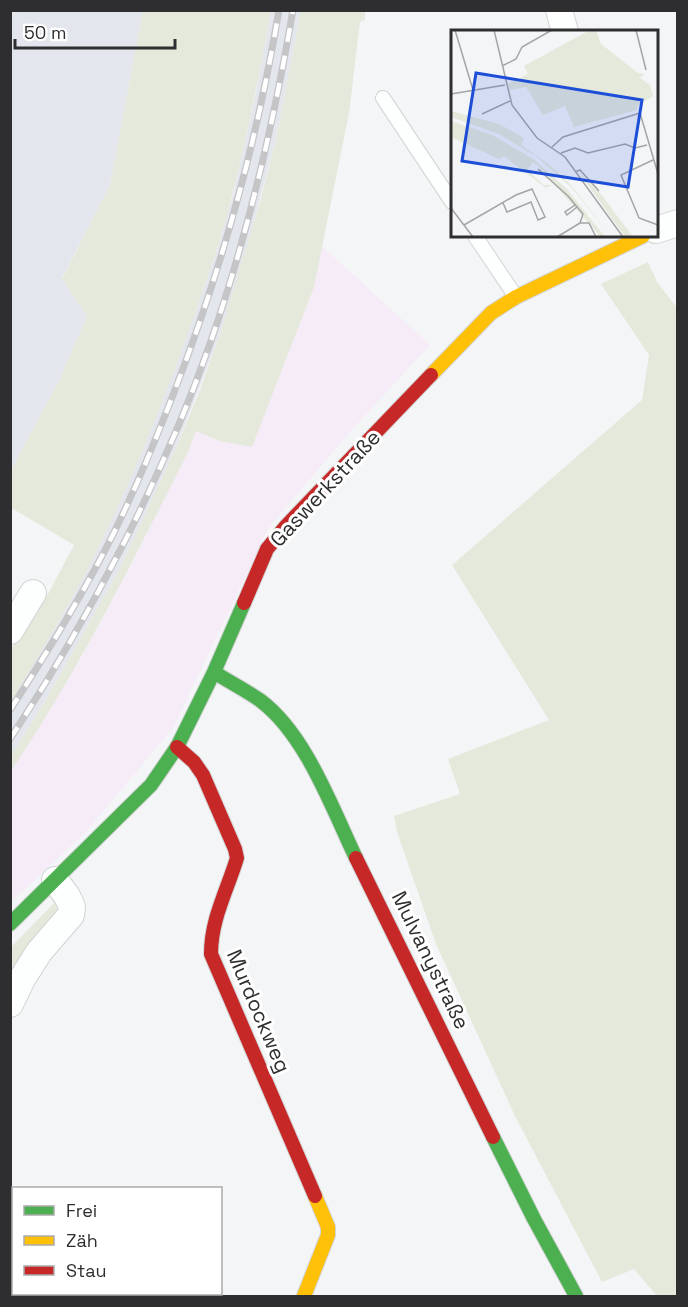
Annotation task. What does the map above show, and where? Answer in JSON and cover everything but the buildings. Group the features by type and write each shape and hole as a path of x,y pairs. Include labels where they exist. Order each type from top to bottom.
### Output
{"street":[{"path":"559,10 565,30"},
{"path":"658,230 678,223"},
{"name":"Gaswerkstraße","path":"10,924 151,785 177,747 214,672 267,549 286,526 491,313 516,297 635,237"},
{"path":"10,631 33,593"},
{"name":"Mulvanystraße","path":"214,672 262,702 286,726 303,749 534,1219 576,1296"},
{"name":"Murdockweg","path":"177,747 194,762 203,775 237,858 212,924 211,954 328,1227 328,1235 304,1296"},
{"path":"10,1004 39,952 71,915 72,907 67,896 55,880"}],"lane":[{"path":"383,98 451,199"},
{"path":"476,237 516,297"}],"shaded area":[{"path":"11,11 143,11 110,185 62,278 87,316 59,381 11,470"},
{"path":"143,11 271,11 249,124 229,207 176,366 153,426 100,544 69,604 11,701 11,649 43,594 47,596 74,545 13,509 11,512 11,470 59,381 87,316 62,279 110,185"},
{"path":"271,11 301,11 276,139 246,251 220,334 176,448 120,568 48,696 11,756 10,701 62,616 100,544 146,441 192,322 233,195"},
{"path":"301,11 365,11 365,20 360,22 349,113 314,287 252,447 220,441 196,431 147,534 104,614 60,694 11,771 11,756 48,696 120,568 198,395 220,334 260,202 276,139"},
{"path":"322,246 430,345 349,433 268,529 173,728 85,833 11,902 11,771 81,658 127,573 188,452 196,431 220,441 310,299"},
{"path":"648,262 657,282 678,309 677,1296 657,1296 634,1269 602,1282 515,1116 436,944 397,832 394,816 460,794 448,759 549,720 452,565 642,400 649,355 601,284"},
{"path":"57,900 64,906 11,993 11,947"}],"railway":[{"path":"10,710 58,633 103,554 140,476 173,395 207,301 236,206 260,109 279,10"},
{"path":"10,739 96,596 147,495 192,392 224,301 248,219 268,136 293,10"}],"traffic: fast":[{"path":"10,924 151,785 177,747 214,672 244,603"},
{"path":"214,672 261,701 277,715 291,733 305,752 356,858"},
{"path":"493,1137 576,1296"}],"traffic: slow":[{"path":"431,375 491,313 516,297 641,237"},
{"path":"304,1296 328,1235 328,1227 315,1196"}],"traffic: jam":[{"path":"244,603 267,549 286,526 431,375"},
{"path":"177,747 194,762 203,775 237,858 217,917 211,954 315,1196"},
{"path":"356,858 493,1137"}]}
